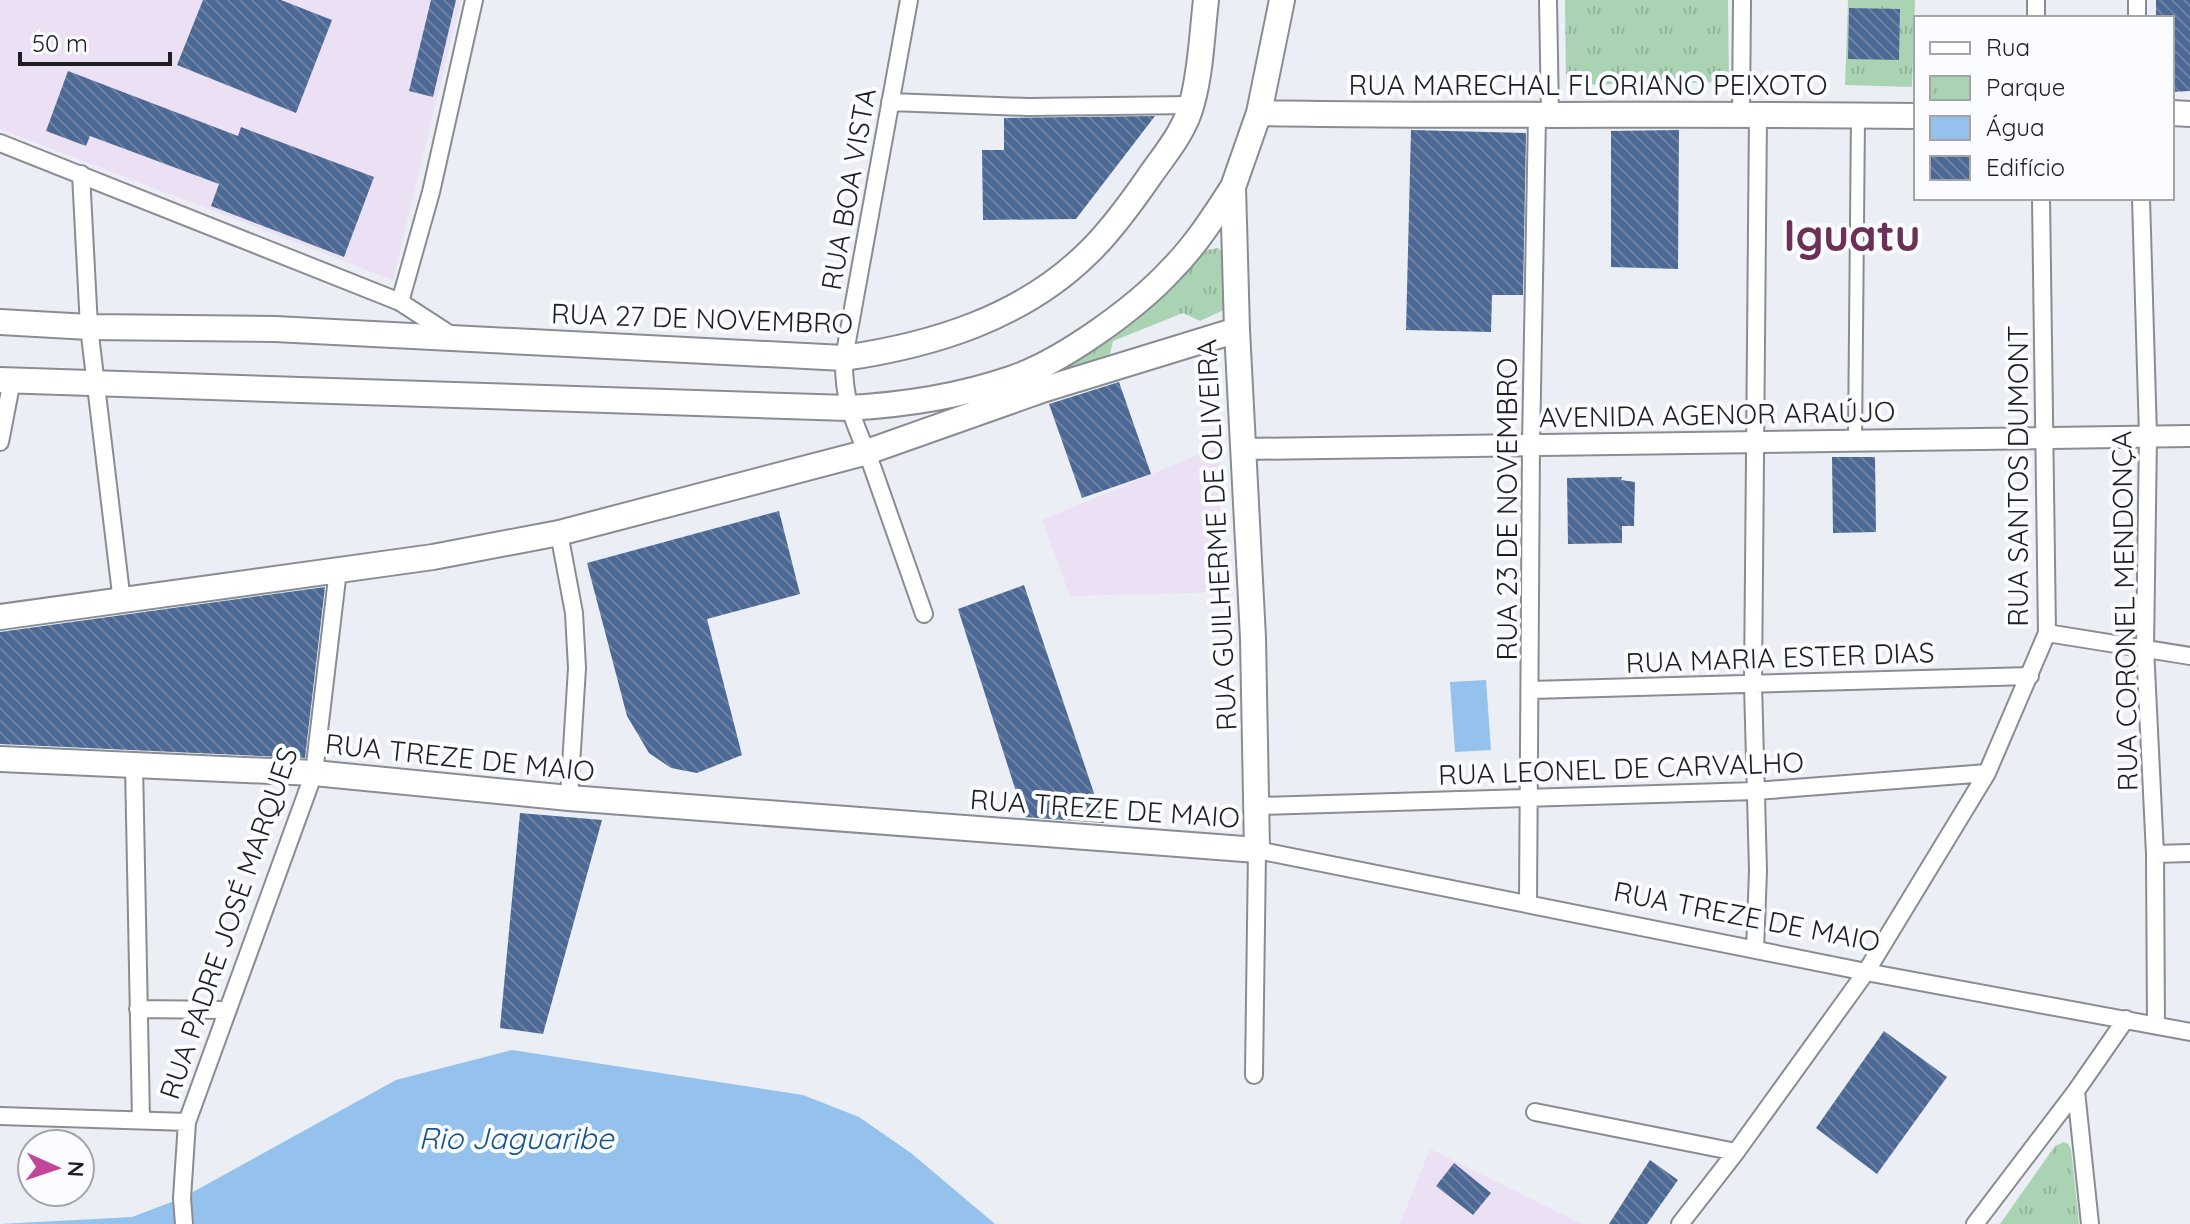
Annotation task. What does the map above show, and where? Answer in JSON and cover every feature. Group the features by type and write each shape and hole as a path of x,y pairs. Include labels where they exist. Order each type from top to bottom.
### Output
{"main road":[{"name":"RUA 27 DE NOVEMBRO","path":"0,322 89,327 275,329 844,358 928,341 980,324 1014,308 1052,283 1088,253 1138,193 1181,130 1192,105 1206,0"},
{"name":"RUA GUILHERME DE OLIVEIRA","path":"1257,850 1258,806 1233,187 1259,113 1282,0"},
{"name":"RUA MARECHAL FLORIANO PEIXOTO","path":"1259,113 1914,116"},
{"path":"6,380 848,408 900,405 1012,379 1061,357 1170,272 1205,231 1233,187"},
{"path":"0,617 433,557 559,533 867,452 1045,389 1237,330"},
{"name":"RUA TREZE DE MAIO","path":"0,759 314,773 569,798 1257,850"}],"street":[{"path":"400,302 431,192 474,0"},
{"name":"RUA BOA VISTA","path":"909,0 844,358 843,383 848,408 867,452 924,614"},
{"name":"RUA 23 DE NOVEMBRO","path":"1528,902 1531,445 1548,0"},
{"path":"1742,0 1750,114 1756,441 1753,684 1758,871 1755,950"},
{"path":"890,102 1028,107 1192,105"},
{"path":"1855,441 1858,115"},
{"path":"0,143 400,302 455,338"},
{"path":"81,174 89,327 122,602"},
{"name":"RUA SANTOS DUMONT","path":"1680,1224 1866,972 1987,773 2047,633 2041,200"},
{"name":"RUA CORONEL MENDONÇA","path":"2141,200 2148,436 2145,648 2155,854 2156,1024"},
{"path":"0,442 6,380"},
{"name":"AVENIDA AGENOR ARAÚJO","path":"1244,449 2190,436"},
{"path":"559,533 574,613 577,668 569,798"},
{"name":"RUA PADRE JOSÉ MARQUES","path":"184,1224 182,1198 187,1122 314,773 338,570"},
{"path":"2047,633 2190,656"},
{"name":"RUA MARIA ESTER DIAS","path":"1531,690 2030,676"},
{"path":"134,765 141,1120"},
{"name":"RUA LEONEL DE CARVALHO","path":"1258,806 1756,791 1987,773"},
{"name":"RUA TREZE DE MAIO","path":"1257,850 1866,972 2190,1032"},
{"name":"RUA GUILHERME DE OLIVEIRA","path":"1254,1075 1257,850"},
{"path":"2155,854 2190,853"},
{"path":"138,1009 228,1010"},
{"path":"1975,1224 2076,1091 2126,1019"},
{"path":"2076,1091 2090,1224"},
{"path":"1535,1112 1736,1152"},
{"path":"0,1116 187,1122"}],"shaded area":[{"path":"0,0 461,0 393,280 0,129"},
{"path":"1219,446 1223,592 1070,596 1042,520"},
{"path":"1430,1149 1582,1224 1400,1224"}],"green space":[{"path":"1565,0 1728,0 1729,82 1566,85"},
{"path":"1848,0 1915,0 1912,87 1845,85"},
{"path":"1218,248 1222,252 1226,309 1200,321 1183,313 1113,341 1110,354 1008,393 1166,292 1207,250"},
{"path":"2064,1142 2071,1149 2079,1224 2000,1224 2055,1146"}],"water":[{"path":"1486,680 1491,750 1455,752 1450,682"},
{"name":"Rio Jaguaribe","path":"512,1050 803,1095 859,1117 911,1153 995,1224 0,1224 132,1217 182,1198 396,1080"}],"building":[{"path":"203,0 281,0 332,20 296,113 177,65"},
{"path":"431,0 456,0 433,97 409,91"},
{"path":"2156,0 2190,0 2190,91 2174,92 2174,16 2156,16"},
{"path":"1849,8 1900,9 1899,60 1848,59"},
{"path":"68,71 238,136 241,127 374,177 344,257 211,206 219,184 90,136 86,146 46,131"},
{"path":"1155,116 1076,219 983,220 982,150 1004,150 1004,118"},
{"path":"1411,130 1526,133 1523,295 1492,295 1491,332 1406,330"},
{"path":"1679,130 1678,269 1611,267 1611,131"},
{"path":"1119,382 1151,474 1082,498 1049,404"},
{"path":"1832,457 1875,457 1876,532 1833,533"},
{"path":"1622,477 1621,480 1635,482 1634,526 1622,526 1622,543 1568,544 1567,478"},
{"path":"779,511 800,594 707,619 742,755 697,773 671,768 649,753 627,716 587,563"},
{"path":"1024,585 1104,823 1024,817 958,609"},
{"path":"325,587 305,758 0,744 0,632"},
{"path":"520,813 602,820 543,1034 500,1028"},
{"path":"1884,1031 1947,1077 1877,1174 1816,1128"},
{"path":"1650,1160 1678,1180 1647,1224 1609,1224"},
{"path":"1454,1163 1491,1193 1473,1215 1436,1186"}],"district":[{"name":"Iguatu","path":"1852,234"}]}
